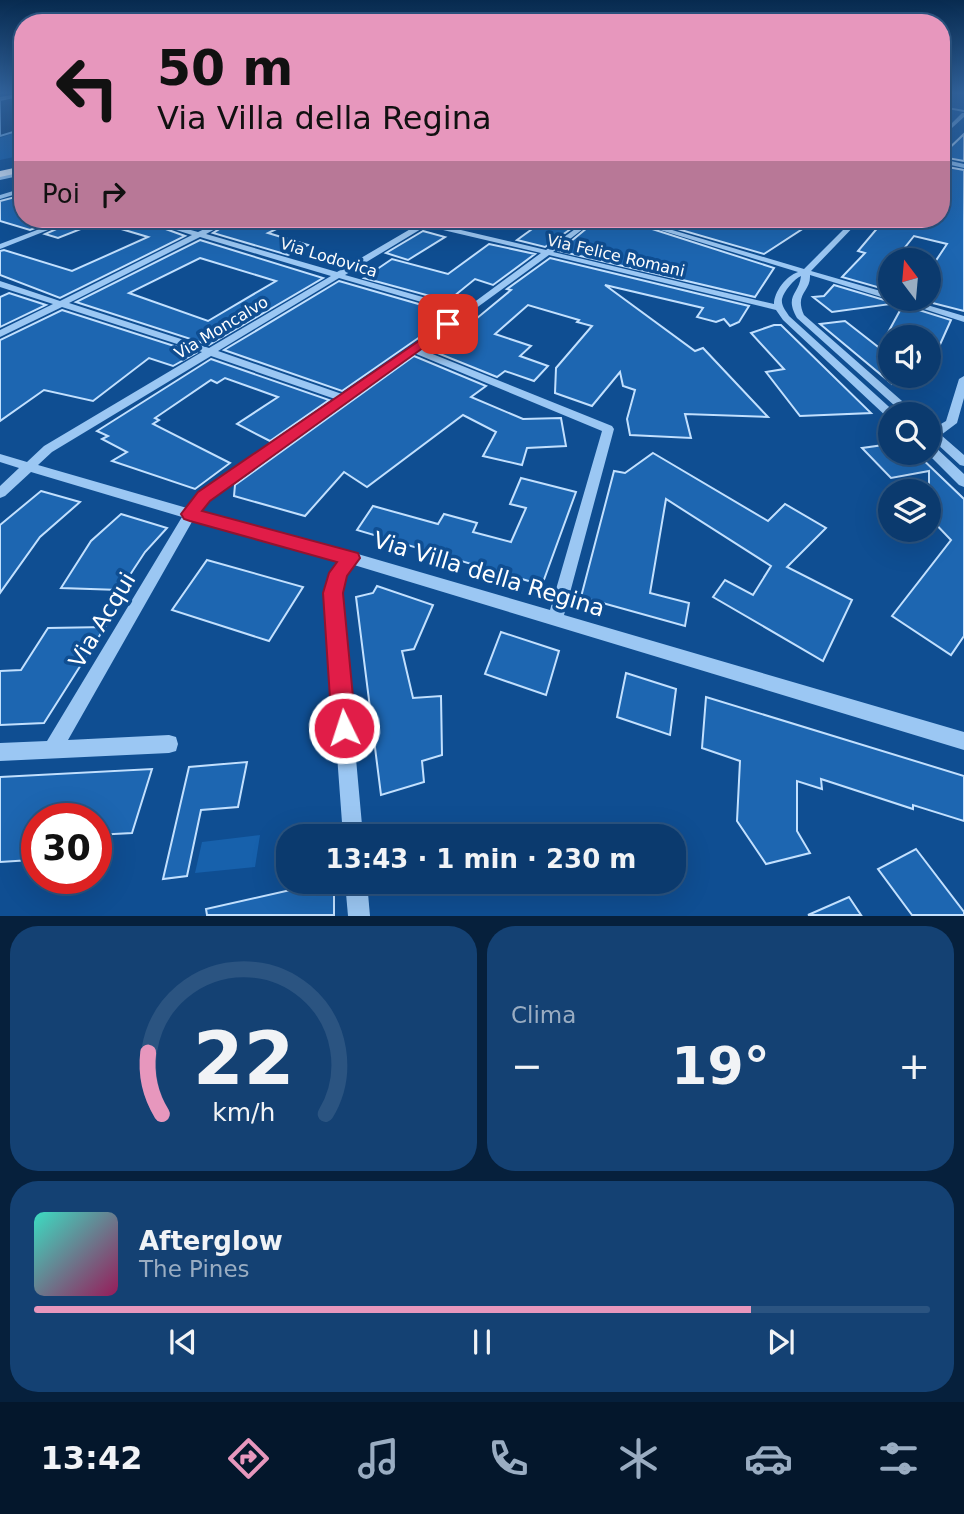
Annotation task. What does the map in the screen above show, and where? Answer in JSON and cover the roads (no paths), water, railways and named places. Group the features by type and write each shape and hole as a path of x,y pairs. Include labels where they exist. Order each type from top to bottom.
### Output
{"street":[{"path":"0,247 49,228"},
{"name":"Via Lodovica","path":"183,228 466,312"},
{"path":"0,334 212,228"},
{"name":"Via Moncalvo","path":"0,493 48,449 417,228"},
{"name":"Via Felice Romani","path":"454,228 545,253 779,308"},
{"name":"Via Acqui","path":"52,749 190,514 204,496 466,312 580,228"},
{"path":"658,228 878,293"},
{"path":"849,228 805,272 792,277 782,289 778,299 779,308 786,318 878,402"},
{"path":"805,272 806,281 794,297 794,305 800,316 897,402"},
{"path":"0,284 211,352 341,398"},
{"path":"941,312 964,319"},
{"path":"412,349 608,429 555,620"},
{"path":"941,429 951,423 964,379"},
{"path":"941,443 964,461"},
{"name":"Via Villa della Regina","path":"0,458 351,558 964,741"},
{"path":"941,460 964,482"},
{"path":"351,558 339,573 333,593 352,824"},
{"path":"0,752 169,744"},
{"path":"357,894 359,915"}]}
